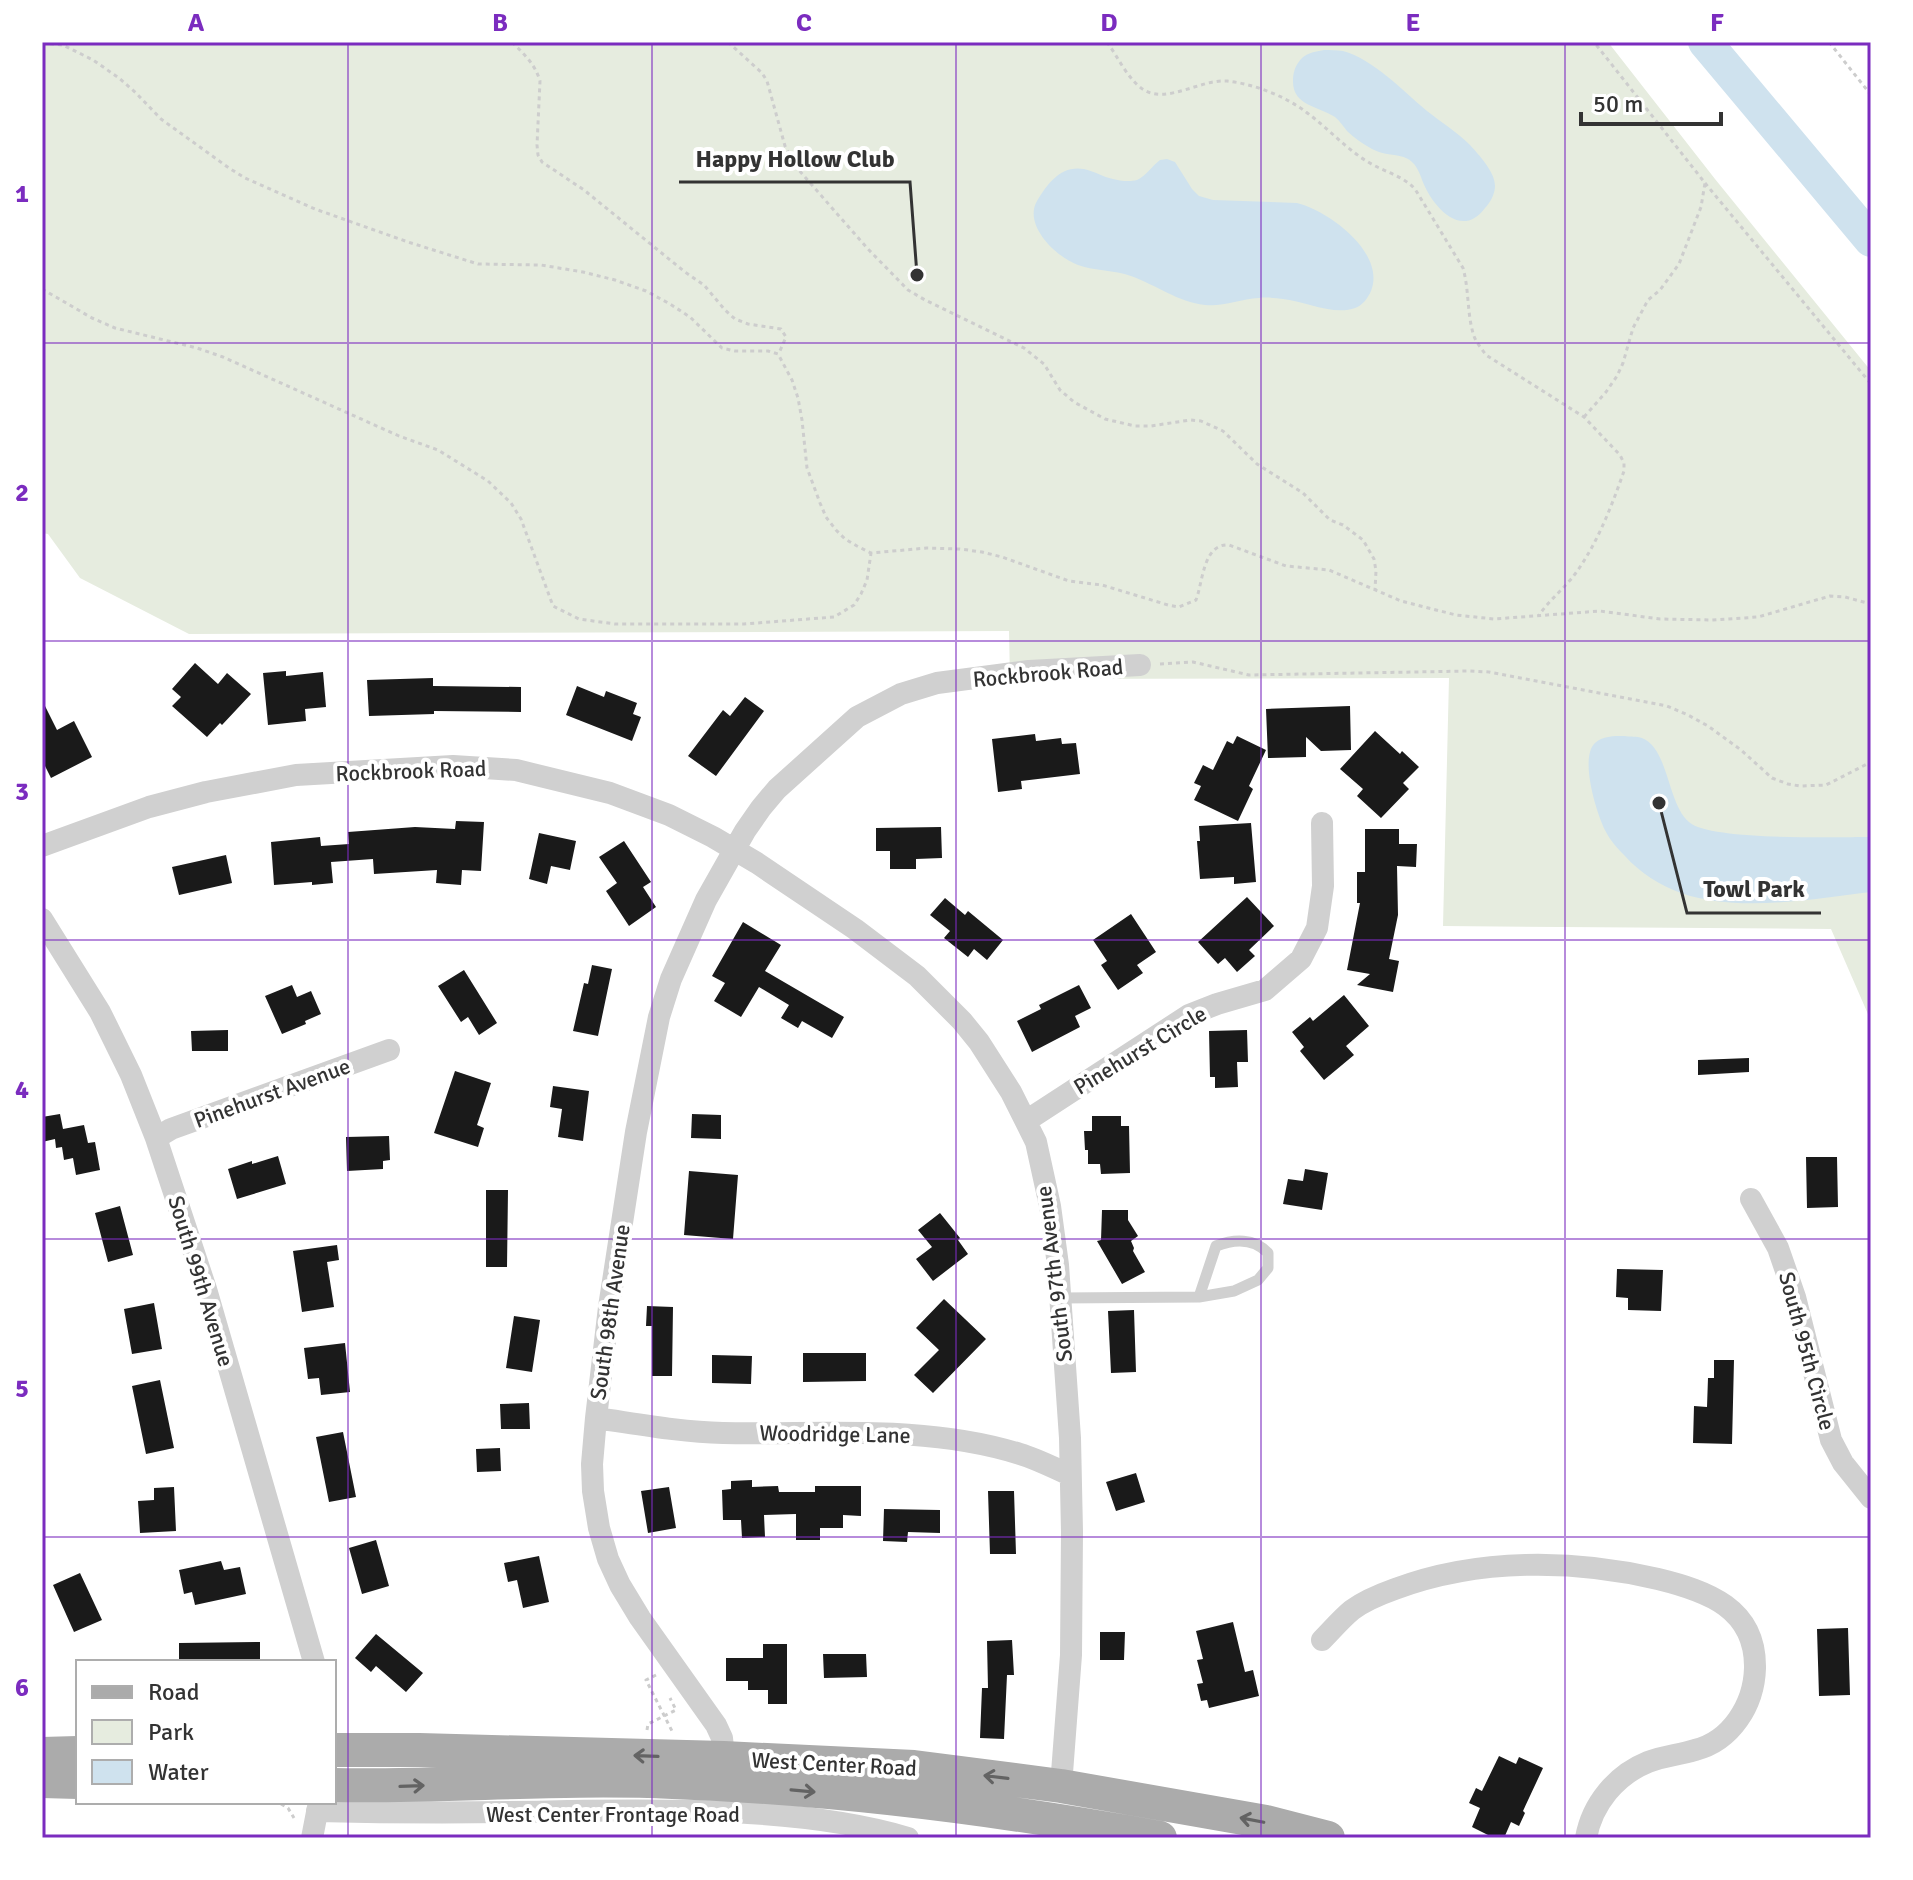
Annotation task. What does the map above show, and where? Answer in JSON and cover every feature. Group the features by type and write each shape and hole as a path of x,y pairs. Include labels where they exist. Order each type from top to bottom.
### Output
{"main road":[{"name":"West Center Road","path":"336,1750 724,1758 914,1767 1061,1786 1266,1822 1328,1838"},
{"path":"42,1754 76,1753"},
{"path":"42,1781 76,1782"},
{"name":"West Center Road","path":"336,1798 395,1787 626,1781 726,1785 1000,1812 1160,1838"}],"street":[{"name":"Rockbrook Road","path":"42,846 149,807 206,792 296,775 453,766 516,770 610,793 669,815 734,850 777,789 845,726 901,694 937,683 1029,671 1140,665"},
{"name":"Pinehurst Circle","path":"1026,1121 1189,1015 1265,990 1301,959 1317,928 1323,886 1322,823"},
{"name":"South 97th Avenue","path":"734,850 855,929 917,976 979,1042 1011,1092 1036,1142 1050,1206 1070,1438 1071,1655 1061,1786"},
{"name":"South 98th Avenue","path":"724,1758 722,1738 716,1725 640,1618 608,1559 599,1528 592,1464 609,1307 633,1146 659,1017 687,940 734,850"},
{"name":"South 99th Avenue","path":"42,919 100,1012 131,1075 156,1138 206,1289 313,1660"},
{"name":"Pinehurst Avenue","path":"156,1138 171,1129 389,1050"},
{"name":"South 95th Circle","path":"1751,1199 1778,1248 1795,1297 1831,1440 1843,1463 1871,1498"},
{"name":"Woodridge Lane","path":"596,1418 720,1433 930,1436 1019,1453 1070,1475"},
{"path":"1322,1640 1352,1610 1394,1589 1446,1574 1518,1565 1592,1567 1680,1584 1720,1600 1741,1620 1754,1656 1752,1692 1744,1710 1734,1725 1713,1743 1646,1762 1620,1778 1592,1815 1586,1838"},
{"name":"West Center Frontage Road","path":"336,1801 472,1813 678,1810 806,1819 908,1838"},
{"path":"312,1838 322,1804"}],"lane":[{"path":"1060,1298 1199,1297 1234,1291 1258,1280 1268,1268 1268,1253 1261,1245 1248,1242 1229,1241 1216,1246 1199,1297"}],"path":[{"path":"512,42 538,72 537,145 542,162 584,190 704,285 735,319 781,329 786,337 778,354"},
{"path":"728,42 767,81 785,146 797,168 908,290 1024,348 1044,364 1060,390 1074,402 1105,419 1135,426 1201,421 1223,431 1257,464 1303,493 1330,520 1343,525 1363,540 1374,559 1375,590"},
{"path":"1107,42 1145,91 1157,95 1168,94 1216,81 1244,84 1265,91 1304,110 1369,164 1409,182 1463,268 1473,332 1486,355 1584,417 1620,455 1624,471 1590,550 1539,615"},
{"path":"1594,42 1705,183 1871,384"},
{"path":"1829,42 1871,95"},
{"path":"42,43 63,45 93,60 128,85 161,119 229,168 315,209 478,264 541,265 615,280 670,304 690,317 722,348 778,354 798,398 807,468 826,517 845,539 871,553 927,548 982,552 1069,581 1102,585 1179,607 1196,600 1208,559 1221,544 1286,566 1329,570 1401,601 1456,615 1494,619 1600,611 1660,619 1712,620 1758,617 1830,596 1871,604"},
{"path":"1584,417 1617,376 1633,328 1648,300 1660,290 1679,264 1701,207 1705,183"},
{"path":"42,289 115,328 223,357 452,458 488,481 511,503 528,536 553,606 579,619 615,624 744,624 834,617 854,605 861,594 867,580 871,553"},
{"path":"1140,665 1193,662 1249,675 1489,672 1667,706 1708,726 1772,778 1788,784 1826,785 1871,762"},
{"path":"645,1738 648,1724 676,1710"}],"green space":[{"path":"42,42 1608,42 1871,371 1871,1021 1831,929 1443,926 1449,678 1010,679 1009,631 189,634 80,578 48,534 42,533"}],"water":[{"path":"1324,50 1343,51 1365,61 1470,145 1494,181 1494,192 1487,206 1466,221 1447,215 1438,207 1417,168 1407,158 1369,147 1350,134 1335,117 1302,100 1294,89 1294,71 1306,55"},
{"path":"1160,160 1175,162 1199,196 1213,200 1297,203 1338,224 1363,249 1370,262 1373,277 1366,299 1358,307 1347,310 1271,298 1218,305 1195,303 1131,276 1069,261 1052,248 1038,230 1034,220 1037,201 1062,173 1076,168 1116,180 1134,181"},
{"path":"1612,736 1640,737 1651,744 1663,764 1682,813 1689,822 1701,828 1776,837 1871,837 1871,892 1775,903 1726,902 1681,893 1651,878 1631,862 1610,838 1602,824 1591,787 1589,761 1595,743"}],"building":[{"path":"195,663 218,684 227,673 251,694 207,737 172,706 181,697 172,689"},
{"path":"286,671 286,676 323,672 326,707 305,709 306,721 268,725 263,673"},
{"path":"433,678 433,686 521,687 521,712 434,711 434,714 369,716 367,680"},
{"path":"577,686 604,697 606,691 637,703 633,714 641,717 632,741 566,715"},
{"path":"745,697 764,711 716,776 688,756 723,710 730,716"},
{"path":"42,700 57,730 74,721 92,757 51,778 42,760"},
{"path":"1350,706 1351,750 1321,751 1306,737 1306,757 1268,758 1266,709"},
{"path":"1375,731 1419,767 1403,783 1409,789 1381,818 1357,796 1363,789 1340,769"},
{"path":"1035,734 1036,741 1061,738 1062,744 1076,743 1080,774 1021,781 1022,789 998,792 992,739"},
{"path":"1237,736 1266,750 1249,786 1253,789 1238,821 1194,800 1201,786 1194,783 1203,765 1213,770 1227,741 1233,744"},
{"path":"456,821 484,822 481,871 462,870 461,885 436,883 437,870 374,874 373,859 331,862 333,883 274,885 271,842 320,837 321,846 349,844 348,832 415,827 455,829"},
{"path":"1251,823 1256,882 1234,884 1234,877 1200,879 1199,826"},
{"path":"941,827 942,858 916,859 916,869 890,869 890,851 876,851 876,828"},
{"path":"1365,829 1399,829 1399,844 1417,844 1416,867 1397,866 1398,915 1389,959 1399,961 1393,992 1357,985 1370,974 1347,970 1360,903 1357,903 1357,872 1365,872"},
{"path":"539,833 576,841 570,870 551,866 547,884 529,879"},
{"path":"624,841 651,882 643,887 656,907 629,926 606,891 617,883 599,857"},
{"path":"226,855 232,883 179,895 172,867"},
{"path":"1247,897 1274,926 1249,950 1255,956 1237,972 1225,958 1218,964 1198,942"},
{"path":"945,898 965,915 968,911 1003,940 987,960 974,949 968,957 944,938 950,931 930,915"},
{"path":"1131,914 1156,952 1137,965 1143,973 1118,990 1101,965 1107,961 1093,940"},
{"path":"743,922 781,945 765,971 844,1017 832,1038 802,1021 798,1028 781,1018 789,1005 759,987 741,1017 714,1001 725,983 712,976"},
{"path":"592,965 612,969 598,1036 573,1031 584,983 588,984"},
{"path":"464,970 497,1023 479,1035 468,1017 461,1022 438,986"},
{"path":"292,985 297,997 311,991 321,1014 282,1034 265,996"},
{"path":"1079,985 1091,1008 1075,1016 1080,1027 1032,1052 1017,1021 1041,1009 1039,1005"},
{"path":"1344,995 1369,1026 1346,1046 1354,1055 1324,1080 1300,1051 1304,1047 1292,1032 1310,1017 1313,1021"},
{"path":"228,1030 228,1051 192,1051 191,1031"},
{"path":"1247,1030 1248,1062 1237,1062 1238,1087 1215,1088 1215,1077 1210,1077 1209,1031"},
{"path":"1749,1058 1749,1072 1698,1075 1698,1060"},
{"path":"455,1071 491,1083 477,1125 484,1128 478,1147 434,1133"},
{"path":"553,1086 589,1091 583,1141 558,1137 562,1109 550,1107"},
{"path":"60,1114 63,1129 84,1125 88,1143 95,1142 100,1170 76,1175 73,1158 64,1160 62,1147 56,1148 55,1139 42,1142 42,1117"},
{"path":"692,1114 721,1115 721,1139 691,1138"},
{"path":"1092,1116 1121,1116 1121,1126 1129,1126 1130,1173 1101,1174 1100,1164 1088,1164 1084,1131 1092,1131"},
{"path":"389,1136 390,1160 383,1161 383,1169 347,1171 346,1137"},
{"path":"278,1156 286,1184 237,1199 228,1169"},
{"path":"1806,1157 1837,1157 1838,1207 1807,1208"},
{"path":"1305,1169 1328,1173 1322,1210 1283,1204 1288,1179 1303,1181"},
{"path":"689,1171 738,1175 733,1239 684,1235"},
{"path":"486,1190 508,1190 507,1267 486,1267"},
{"path":"120,1206 133,1255 108,1262 95,1213"},
{"path":"1102,1210 1128,1210 1128,1220 1138,1236 1131,1241 1145,1272 1122,1284 1097,1241 1101,1240"},
{"path":"940,1213 960,1238 958,1240 968,1254 933,1281 916,1259 932,1247 918,1230"},
{"path":"337,1245 339,1260 327,1262 334,1307 302,1312 293,1251"},
{"path":"1617,1269 1663,1270 1661,1311 1628,1310 1628,1298 1616,1297"},
{"path":"944,1299 986,1339 933,1393 914,1375 939,1350 916,1328"},
{"path":"154,1303 162,1349 132,1354 124,1309"},
{"path":"647,1306 673,1307 672,1376 652,1376 652,1326 646,1326"},
{"path":"1134,1310 1136,1372 1111,1373 1108,1311"},
{"path":"514,1316 540,1320 532,1372 506,1368"},
{"path":"345,1343 350,1392 321,1395 319,1378 308,1379 304,1348"},
{"path":"803,1353 866,1353 866,1381 803,1382"},
{"path":"712,1355 752,1356 751,1384 712,1383"},
{"path":"1714,1360 1734,1360 1732,1444 1693,1443 1694,1406 1707,1407 1708,1378 1714,1378"},
{"path":"160,1380 174,1448 146,1454 132,1386"},
{"path":"529,1403 530,1429 501,1429 500,1404"},
{"path":"343,1432 356,1497 329,1502 316,1437"},
{"path":"500,1448 501,1471 477,1472 476,1449"},
{"path":"1136,1473 1145,1502 1116,1511 1106,1482"},
{"path":"752,1480 752,1487 778,1486 779,1492 815,1492 815,1486 861,1486 861,1516 843,1515 843,1528 820,1528 820,1540 796,1540 796,1514 764,1515 765,1537 742,1538 741,1520 723,1520 722,1490 731,1489 731,1481"},
{"path":"174,1487 176,1531 140,1533 138,1501 154,1500 154,1488"},
{"path":"669,1487 676,1528 648,1533 641,1491"},
{"path":"988,1491 1014,1491 1016,1554 990,1554"},
{"path":"884,1509 940,1510 940,1533 908,1532 907,1542 883,1541"},
{"path":"376,1540 389,1586 362,1594 349,1548"},
{"path":"539,1556 549,1602 523,1608 517,1580 508,1582 504,1563"},
{"path":"221,1561 224,1570 240,1567 246,1594 195,1605 192,1592 184,1594 179,1570"},
{"path":"80,1573 102,1620 74,1632 53,1585"},
{"path":"1233,1622 1245,1672 1253,1670 1259,1696 1209,1708 1207,1700 1201,1701 1197,1684 1203,1683 1197,1660 1203,1659 1196,1631"},
{"path":"1848,1628 1850,1695 1819,1696 1817,1629"},
{"path":"1100,1632 1125,1632 1124,1660 1100,1660"},
{"path":"376,1634 423,1673 406,1692 376,1666 371,1672 355,1658"},
{"path":"1012,1640 1014,1675 1007,1675 1004,1739 980,1738 982,1688 988,1688 987,1641"},
{"path":"260,1642 260,1660 179,1660 179,1643"},
{"path":"763,1644 787,1644 787,1704 768,1704 768,1690 748,1690 748,1681 726,1681 726,1658 763,1658"},
{"path":"823,1654 866,1654 867,1677 824,1678"},
{"path":"1499,1756 1516,1764 1519,1757 1543,1768 1519,1826 1511,1822 1504,1838 1494,1838 1472,1827 1480,1808 1469,1803 1476,1788 1482,1791"}],"waterway":[{"path":"1705,42 1871,240"}],"place":[{"name":"Happy Hollow Club","path":"917,275"},
{"name":"Towl Park","path":"1659,803"}]}
